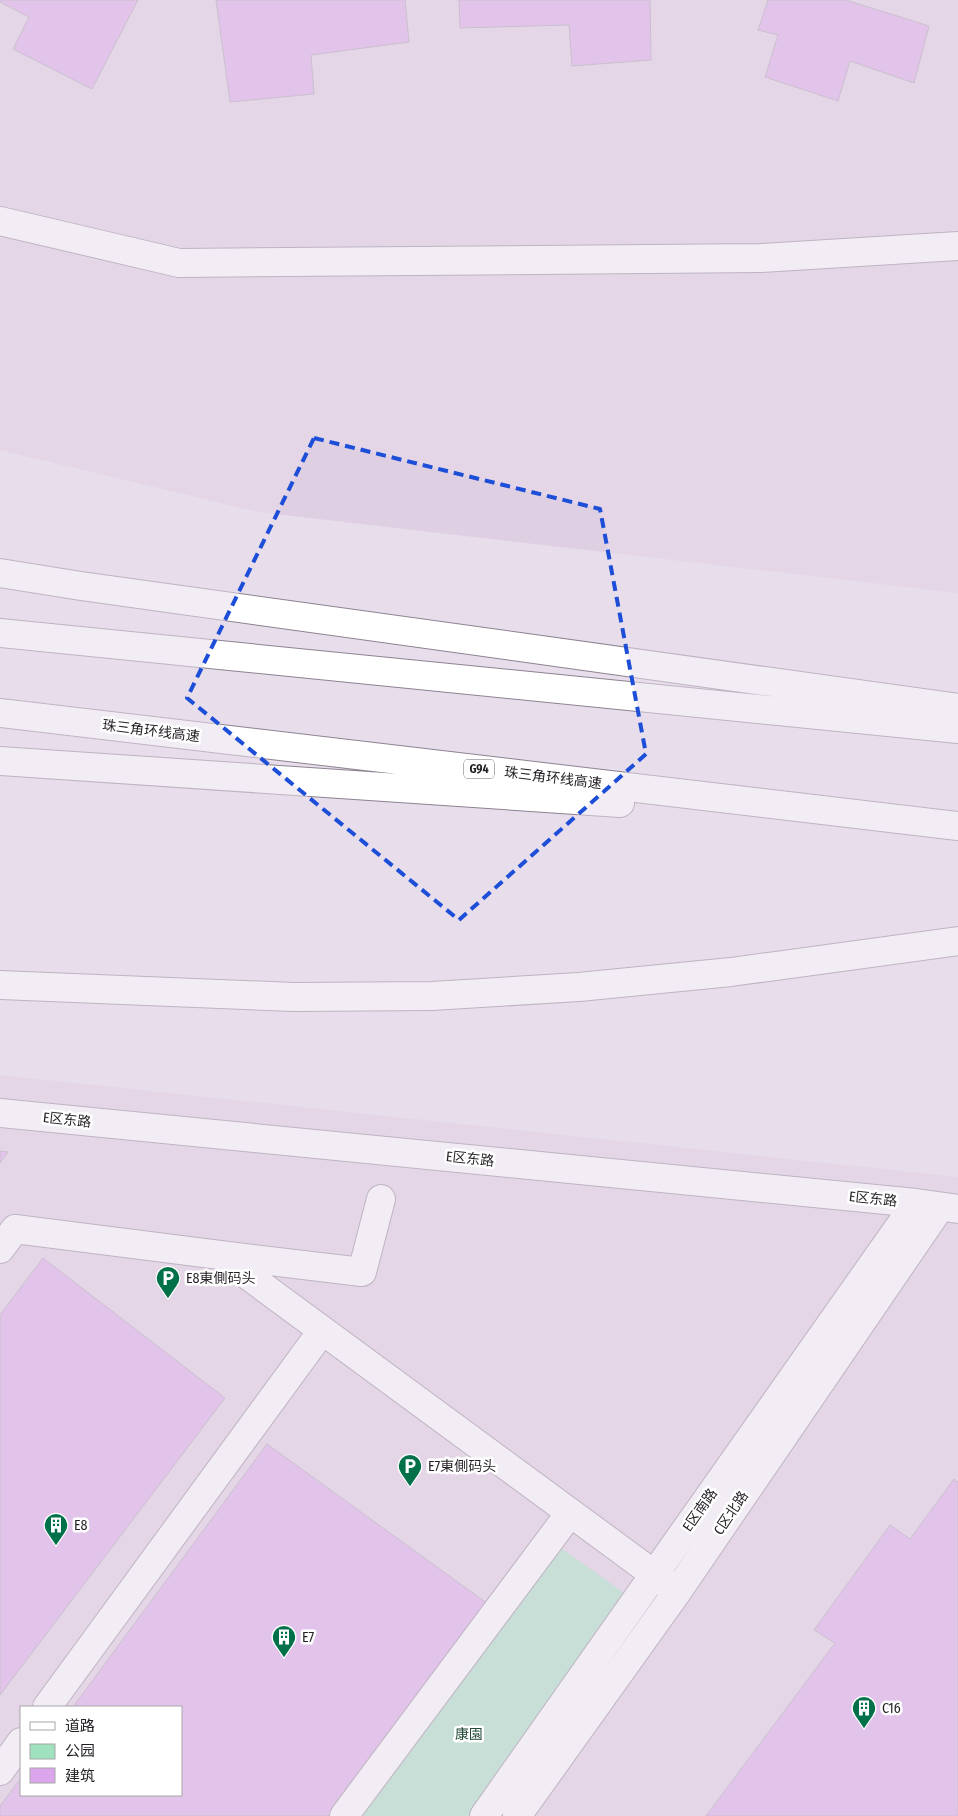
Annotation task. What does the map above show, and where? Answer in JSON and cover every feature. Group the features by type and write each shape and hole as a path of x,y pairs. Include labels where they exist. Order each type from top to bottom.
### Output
{"main road":[{"path":"0,221 179,264 761,258 958,246"},
{"path":"0,573 81,586 958,708"},
{"path":"0,633 958,729"},
{"name":"珠三角环线高速","path":"0,713 958,826"},
{"path":"0,760 958,826"},
{"path":"0,985 294,997 432,996 579,987 731,972 958,941"},
{"name":"E区东路","path":"0,1113 938,1206"},
{"path":"0,1249 15,1229 362,1272 381,1199"},
{"name":"E区南路","path":"484,1816 654,1575 938,1206"},
{"name":"C区北路","path":"517,1816 677,1592 938,1206"},
{"path":"220,1255 677,1592"},
{"path":"48,1706 322,1331"},
{"path":"344,1816 570,1513"},
{"path":"0,1771 20,1743"}],"highlighted area":[{"path":"314,438 600,509 646,754 459,920 187,698"}],"shaded area":[{"path":"0,0 958,0 958,593 258,512 0,450"},
{"path":"0,1075 958,1177 958,1816 0,1816"}],"green space":[{"name":"康園","path":"551,1541 630,1597 469,1816 349,1816"}],"building":[{"path":"0,0 138,0 92,89 13,49 29,17 0,2"},
{"path":"216,0 405,0 409,42 311,55 314,94 230,102"},
{"path":"459,0 650,0 651,60 572,66 569,25 460,28"},
{"path":"768,0 846,0 929,26 914,83 850,61 838,101 765,77 778,35 758,30"},
{"path":"0,1151 8,1152 0,1163"},
{"name":"E8","path":"43,1258 225,1398 0,1695 0,1315"},
{"name":"E7","path":"267,1444 495,1609 342,1816 0,1816 0,1806 20,1779 20,1796 182,1796 182,1706 74,1706"},
{"name":"C16","path":"954,1479 958,1482 958,1816 706,1816 835,1643 814,1630 890,1525 910,1539"}],"place":[{"name":"E8東側码头","path":"168,1299"},
{"name":"E7東側码头","path":"410,1487"},
{"name":"E8","path":"56,1546"},
{"name":"E7","path":"284,1658"},
{"name":"C16","path":"864,1729"}]}
